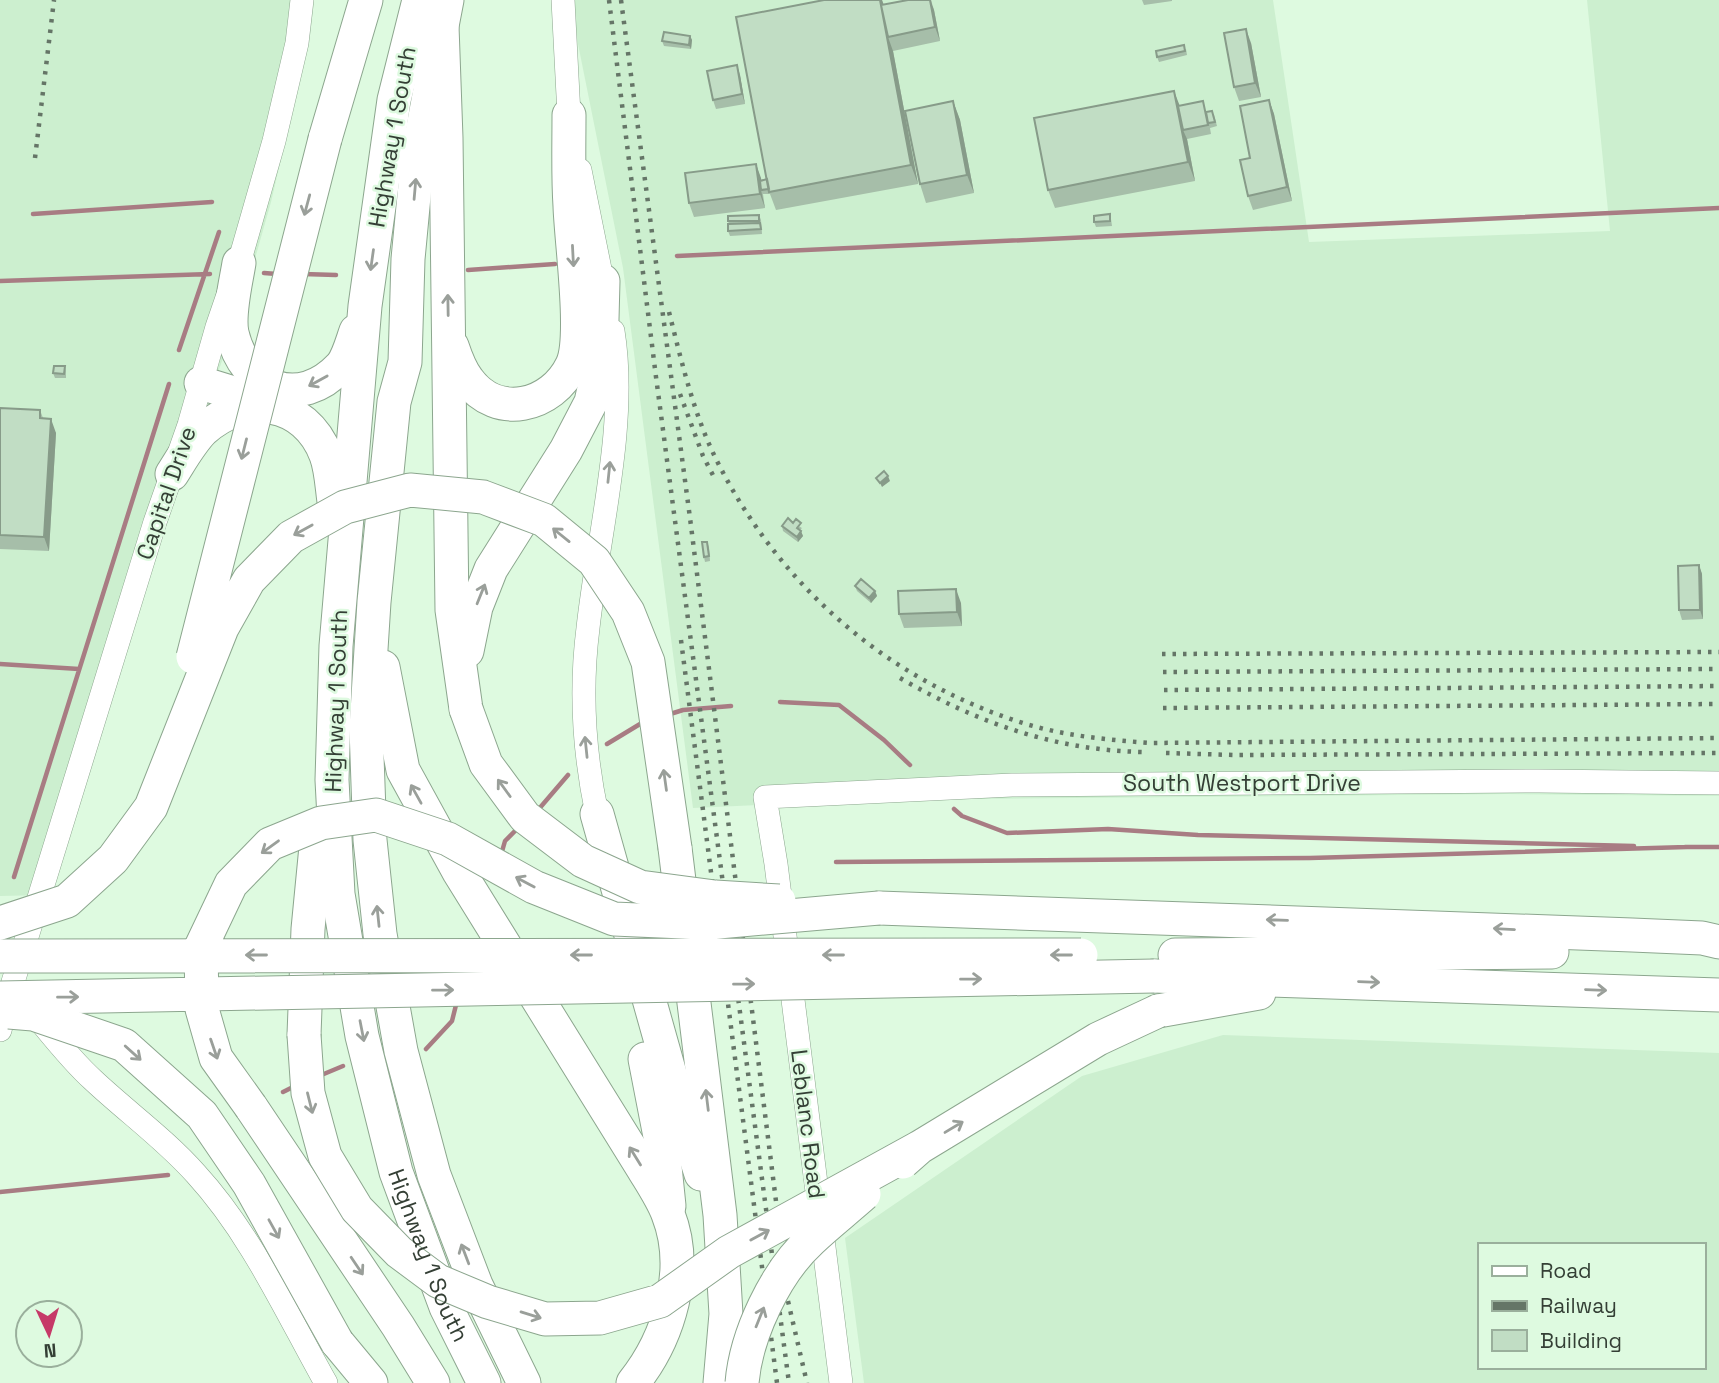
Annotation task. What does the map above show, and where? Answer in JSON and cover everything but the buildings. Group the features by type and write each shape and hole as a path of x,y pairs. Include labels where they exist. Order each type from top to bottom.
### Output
{"highway":[{"path":"324,139 341,0"},
{"path":"167,769 269,349 324,139 366,0"},
{"name":"Highway 1 South","path":"419,0 394,100 365,306 336,646 332,780 338,894 362,1036 396,1172 446,1307 484,1383"},
{"path":"444,13 452,610 466,709 486,764 525,817 583,861 640,887 715,897 879,908 1689,937 1719,942"},
{"name":"Highway 1 South","path":"444,13 418,154 408,259 405,362 394,402 374,602 366,728 370,839 380,934 401,1051 434,1174 476,1285 524,1383"},
{"path":"449,339 468,381 485,396 503,404 525,404 549,394 561,384 573,363 577,337 569,205 569,115"},
{"path":"239,263 232,331 244,365 275,398 314,432 327,457 343,559"},
{"path":"466,709 467,652 476,607 491,569 566,450 591,402 601,357 603,281"},
{"path":"172,474 202,432 226,414 291,391 317,385 342,365 365,306"},
{"path":"203,377 275,398"},
{"path":"0,923 67,901 113,859 151,807 222,628 249,580 291,537 345,507 410,490 483,497 544,520 594,561 628,612 648,662 676,848 720,1215 726,1314 720,1383"},
{"path":"374,602 384,680 402,770 459,872 669,1215"},
{"path":"336,646 308,929 304,1035 308,1093 325,1156 357,1209 399,1252 438,1281 488,1302 545,1320 600,1318 660,1301 729,1252 920,1147 1098,1039 1158,1011 1328,981"},
{"path":"597,814 702,1179 726,1314"},
{"path":"597,814 664,1157 678,1272 666,1329 636,1379"},
{"path":"433,1383 398,1326 216,1058 202,1009 201,947 232,884 270,844 321,823 376,815 448,839 534,887 614,919 707,923 879,908"},
{"path":"3,986 1154,965 1719,951"},
{"path":"1154,965 1328,981 1719,995"},
{"path":"3,986 33,1014 124,1045 202,1115 249,1184 360,1383"},
{"path":"742,1383 755,1329 769,1293 808,1242 920,1147"},
{"path":"337,1342 371,1383"}],"street":[{"name":"Capital Drive","path":"0,1030 3,986 239,263 298,43 302,0"},
{"path":"563,0 569,115 617,358 616,413 606,503 587,628 583,679 588,765 597,814"},
{"name":"South Westport Drive","path":"765,796 1012,785 1525,781 1719,783"},
{"name":"Leblanc Road","path":"765,796 776,864 841,1383"},
{"path":"3,986 30,1009 93,1080 146,1125 197,1174 238,1227 326,1383"}],"shaded area":[{"path":"0,0 312,0 297,91 271,202 247,287 116,674 47,895 0,896"},
{"path":"573,0 1273,0 1309,242 1610,231 1587,0 1719,0 1719,796 1507,794 866,800 693,808 623,268 574,24"},
{"path":"1223,1035 1719,1053 1719,1383 864,1383 845,1238 1082,1076"}],"waterway":[{"path":"33,214 212,202"},
{"path":"677,256 1719,208"},
{"path":"179,350 219,232"},
{"path":"468,270 555,264"},
{"path":"264,273 277,274"},
{"path":"0,281 210,274"},
{"path":"303,274 336,275"},
{"path":"14,877 169,384"},
{"path":"0,664 79,669"},
{"path":"780,702 839,705 884,740 910,765"},
{"path":"667,715 683,710 731,706"},
{"path":"607,744 645,721"},
{"path":"538,810 568,775"},
{"path":"954,809 962,816 1007,833 1108,829 1198,835 1634,846"},
{"path":"501,855 505,841 518,828"},
{"path":"1685,847 1719,847"},
{"path":"836,862 1310,858 1687,847"},
{"path":"426,1049 452,1021 457,1001"},
{"path":"319,1076 343,1066"},
{"path":"283,1092 295,1086"},
{"path":"0,1192 168,1175"}],"railway":[{"path":"35,158 54,0"},
{"path":"609,0 789,1383"},
{"path":"621,0 690,518 781,1241"},
{"path":"669,312 702,427 718,463 744,509 774,551 808,590 845,625 886,656 930,683 976,706 1056,732 1151,743 1719,738"},
{"path":"680,394 703,456 716,481"},
{"path":"681,640 777,1383"},
{"path":"1162,654 1719,652"},
{"path":"1163,672 1719,669"},
{"path":"900,678 957,708 1016,731 1077,746 1142,752"},
{"path":"1164,690 1719,686"},
{"path":"1163,708 1719,704"},
{"path":"1166,753 1719,753"},
{"path":"788,1301 807,1383"}]}
